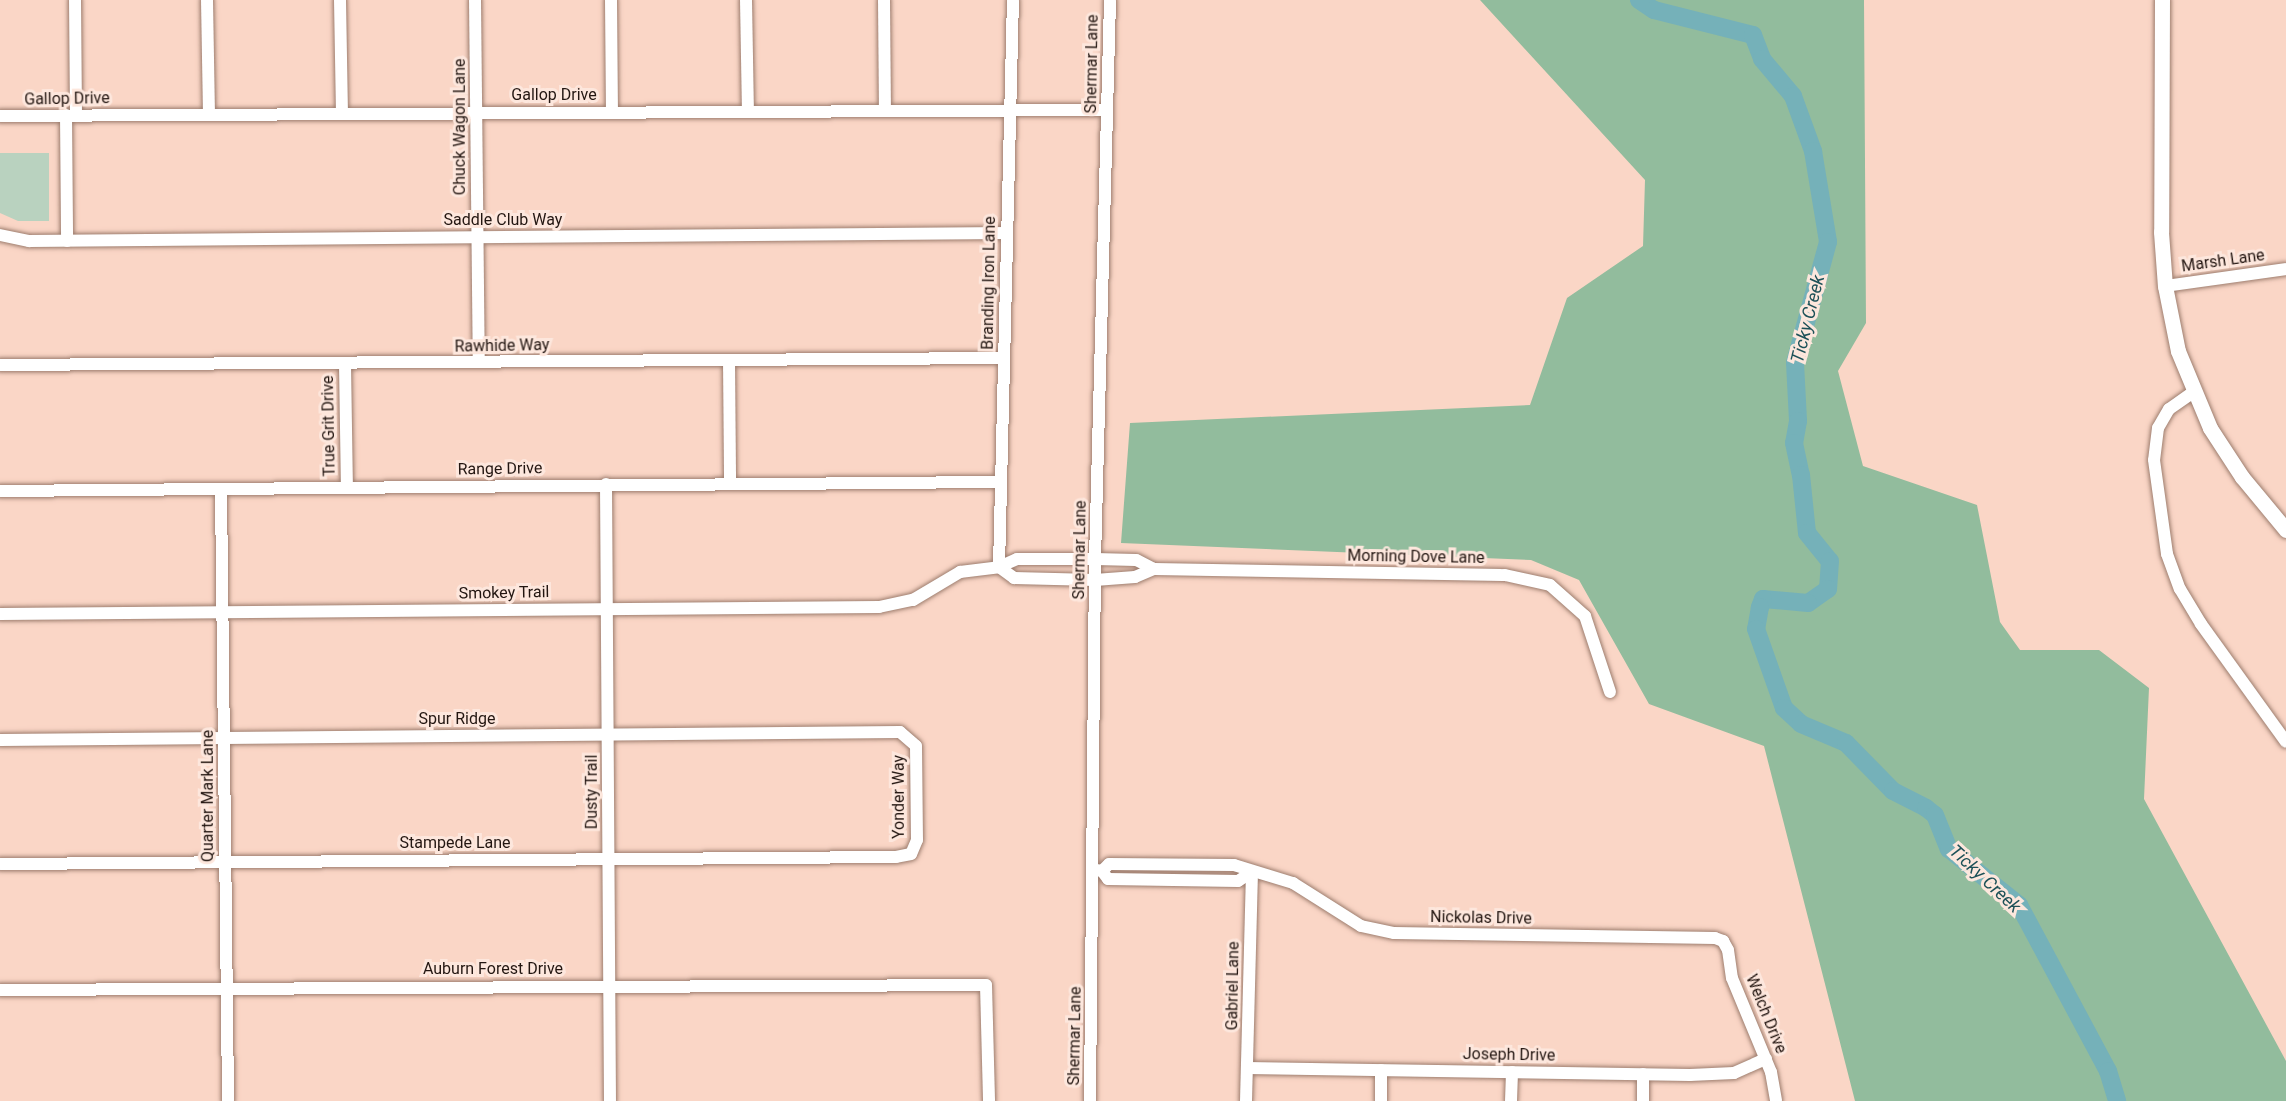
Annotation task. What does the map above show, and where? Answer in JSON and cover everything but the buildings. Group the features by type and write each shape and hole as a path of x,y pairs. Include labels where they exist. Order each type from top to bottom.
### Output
{"main road":[{"path":"2162,0 2161,232 2165,286 2178,351 2192,393 2242,477 2286,530"}],"street":[{"path":"67,241 75,0"},
{"path":"207,0 209,113"},
{"path":"340,0 342,113"},
{"name":"Chuck Wagon Lane","path":"475,0 479,362"},
{"path":"611,0 612,112"},
{"path":"746,0 748,110"},
{"path":"884,0 885,109"},
{"name":"Branding Iron Lane","path":"999,567 1013,0"},
{"name":"Shermar Lane","path":"1090,1101 1098,871 1095,559 1110,0"},
{"name":"Gallop Drive","path":"0,116 476,111 1107,110"},
{"name":"Saddle Club Way","path":"0,235 29,241 67,241 1007,232"},
{"name":"Marsh Lane","path":"2165,286 2286,269"},
{"name":"Rawhide Way","path":"0,365 1004,358"},
{"path":"729,360 730,484"},
{"name":"True Grit Drive","path":"345,364 347,488"},
{"path":"2192,393 2169,409 2158,428 2154,460 2167,554 2180,588 2201,624 2286,742"},
{"name":"Range Drive","path":"0,490 1001,482"},
{"name":"Dusty Trail","path":"606,484 610,1101"},
{"name":"Quarter Mark Lane","path":"221,490 228,1101"},
{"name":"Smokey Trail","path":"0,614 891,606 922,596 960,572 999,567 1017,559 1095,559"},
{"name":"Morning Dove Lane","path":"1095,559 1136,560 1154,569"},
{"path":"999,567 1014,578 1095,580"},
{"name":"Morning Dove Lane","path":"1095,580 1135,577 1154,569 1505,575 1550,585 1585,616 1610,692"},
{"name":"Spur Ridge","path":"0,740 900,732 912,739"},
{"name":"Yonder Way","path":"911,854 917,840 916,753 912,739"},
{"name":"Stampede Lane","path":"0,864 225,860 896,857 911,854"},
{"path":"1098,871 1108,879 1238,881 1252,872"},
{"name":"Nickolas Drive","path":"1252,872 1293,883 1361,926 1394,933 1706,937 1723,941"},
{"name":"Gabriel Lane","path":"1246,1101 1252,872"},
{"name":"Welch Drive","path":"1723,941 1732,978 1766,1059 1776,1101"},
{"name":"Auburn Forest Drive","path":"0,990 610,985 986,985 989,1101"},
{"name":"Joseph Drive","path":"1247,1068 1643,1074 1734,1073 1766,1059"},
{"path":"1381,1070 1381,1101"},
{"path":"1511,1101 1512,1072"},
{"path":"1643,1074 1643,1101"}],"green space":[{"path":"1480,0 1864,0 1866,323 1838,371 1863,466 1977,505 2000,622 2020,650 2099,650 2149,688 2144,799 2286,1061 2286,1101 1855,1101 1764,746 1649,704 1579,580 1531,560 1121,543 1130,423 1530,405 1567,298 1643,246 1645,180"},
{"path":"0,153 49,153 49,221 18,221 0,213"}],"waterway":[{"name":"Ticky Creek","path":"1639,0 1654,10 1753,35 1762,59 1793,96 1813,151 1828,242 1795,363 1798,421 1794,443 1801,475 1807,533 1830,561 1828,589 1808,603 1763,599 1760,607 1756,629 1784,708 1801,724 1846,743 1893,791 1935,815 1949,849 2019,905 2108,1071 2117,1101"}]}
